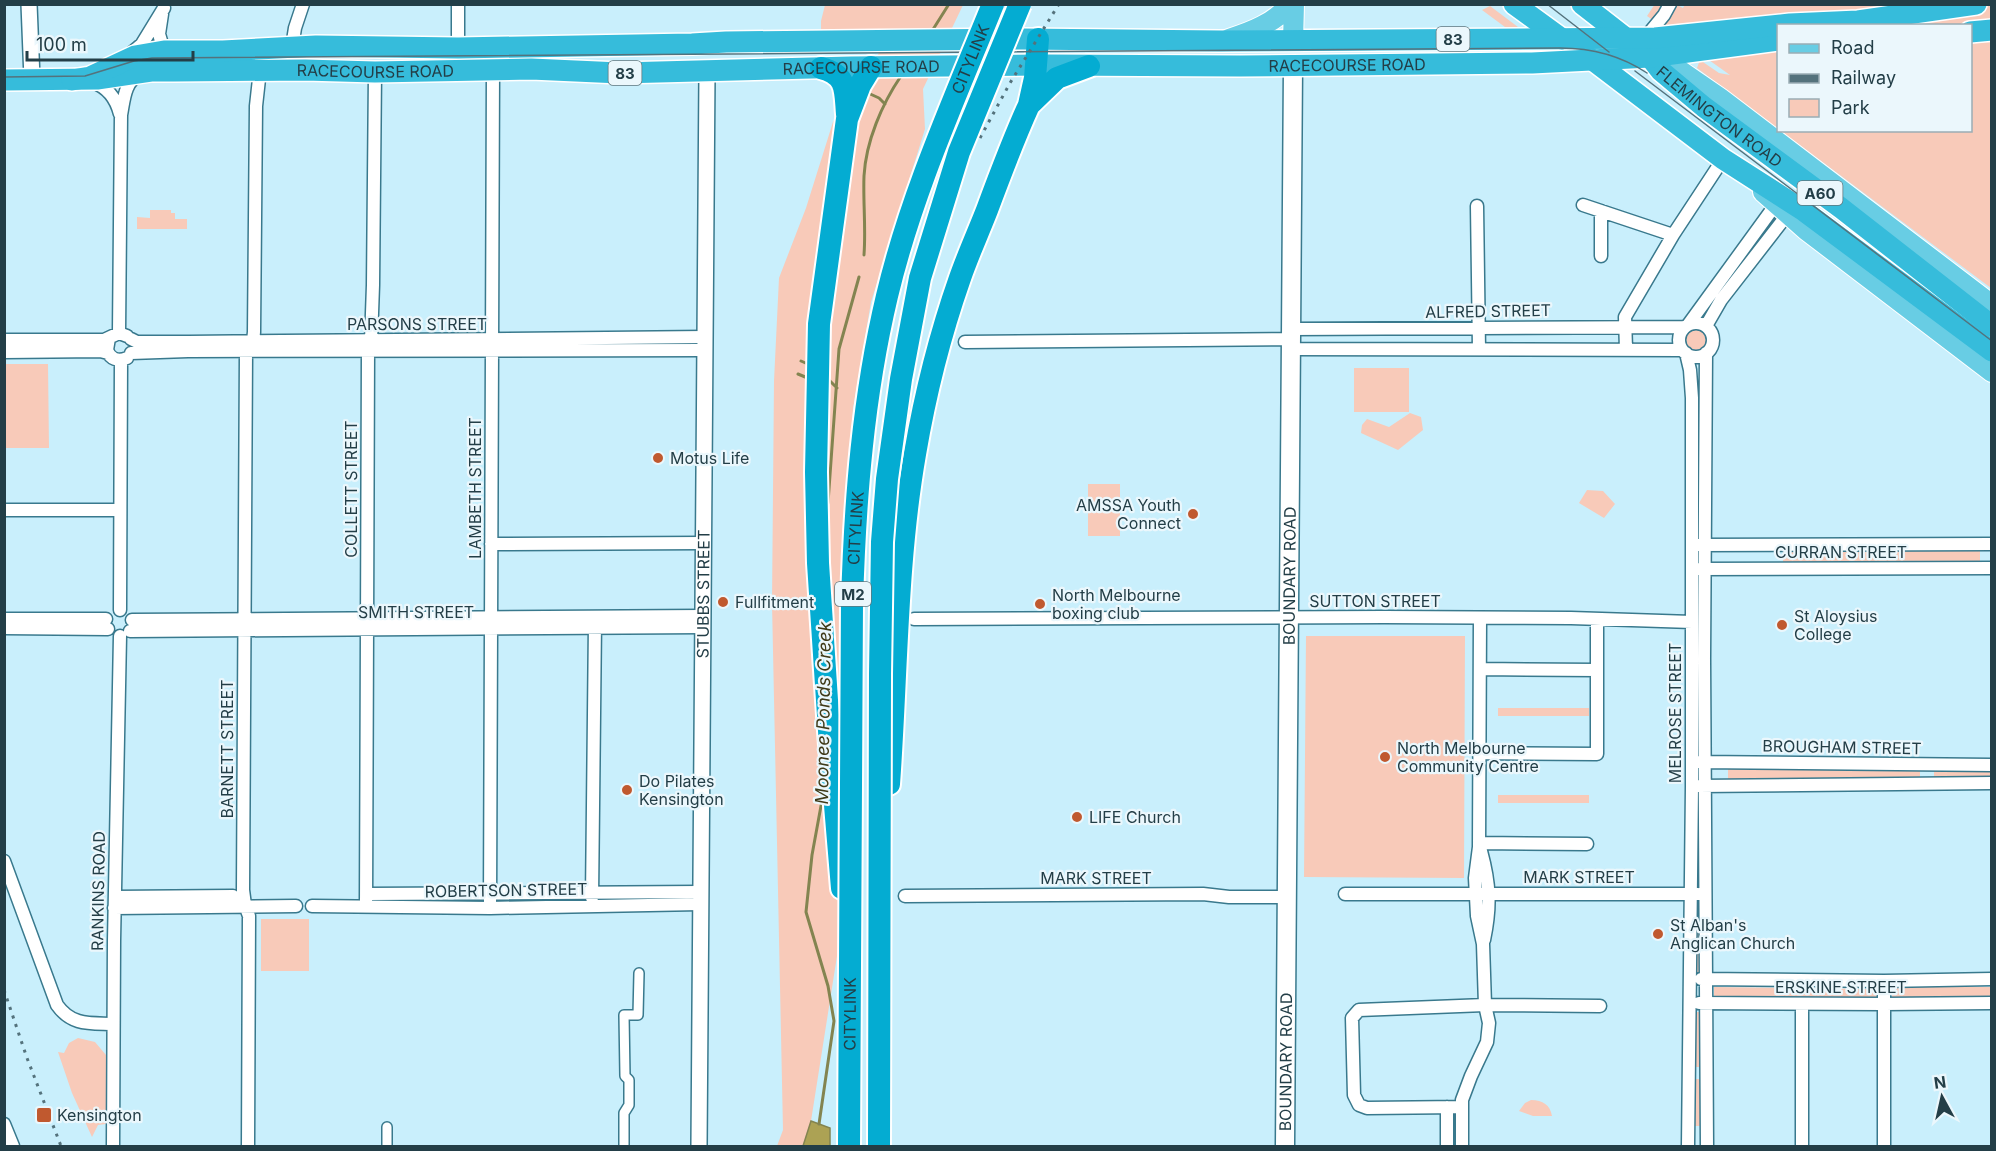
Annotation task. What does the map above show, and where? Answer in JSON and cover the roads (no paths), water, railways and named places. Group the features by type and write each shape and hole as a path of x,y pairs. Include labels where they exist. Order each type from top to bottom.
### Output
{"highway":[{"name":"CITYLINK","path":"849,1146 854,548 868,396 888,294 923,176 993,4"},
{"name":"CITYLINK","path":"879,1146 882,542 887,479 901,379 920,278 959,152 1020,4"},
{"name":"FLEMINGTON ROAD","path":"1514,4 1594,61 1723,159 1804,211 1988,358"},
{"name":"FLEMINGTON ROAD","path":"1582,4 1643,48 1661,71 1704,107 1840,208 1992,326"},
{"name":"83","path":"1790,24 1857,21 1976,4"},
{"name":"83","path":"1643,48 1664,38 1777,25"},
{"path":"1972,32 1992,30"},
{"name":"RACECOURSE ROAD","path":"72,80 90,77 135,56 164,51 223,51 293,38 458,48 900,40 1293,41 1560,38 1643,48"},
{"path":"881,907 896,691 897,613 915,455 926,397 947,317 960,278 1027,109 1036,66 1038,39"},
{"path":"850,1000 821,620 816,472 819,324 850,96 888,48 900,40"},
{"name":"83","path":"1643,48 1777,40"},
{"name":"BOUNDARY ROAD","path":"1293,41 1293,66"},
{"name":"STUBBS STREET","path":"707,72 711,43"},
{"path":"493,47 493,69"},
{"name":"RACECOURSE ROAD","path":"4,80 72,80 115,78 142,73 256,70 375,72 493,69 620,73 951,66 1293,66 1594,61 1643,48"},
{"path":"1027,109 1057,78 1089,66"},
{"path":"820,68 831,70 838,76 850,96"}],"main road":[{"name":"BOUNDARY ROAD","path":"1292,4 1293,41"},
{"path":"1221,41 1263,25 1292,4"},
{"name":"FLEMINGTON ROAD","path":"1643,48 1720,98 1992,305"},
{"name":"BOUNDARY ROAD","path":"1285,1146 1293,66"},
{"name":"FLEMINGTON ROAD","path":"1743,173 1782,209 1988,358"}],"street":[{"path":"29,4 32,79"},
{"path":"293,38 303,4"},
{"path":"458,4 458,48"},
{"path":"1643,48 1666,14 1670,4"},
{"path":"164,6 159,34 164,51"},
{"path":"115,64 140,46 164,6"},
{"name":"LAMBETH STREET","path":"490,908 493,69"},
{"name":"BARNETT STREET","path":"248,1146 249,916 245,905 244,624 256,70"},
{"name":"COLLETT STREET","path":"366,901 370,346 375,72"},
{"name":"STUBBS STREET","path":"699,1146 707,72"},
{"path":"120,337 121,115 129,83 142,73"},
{"path":"72,80 92,82 104,88 115,99 121,115"},
{"path":"1626,349 1625,317 1673,235 1723,159"},
{"path":"1583,205 1673,235"},
{"path":"1478,206 1479,349"},
{"path":"1686,326 1697,323 1706,327 1712,338 1711,346 1706,353 1698,357 1684,352 1679,338 1686,326 1725,272 1782,209"},
{"path":"1706,327 1721,300 1782,209"},
{"path":"1601,211 1601,256"},
{"path":"1725,272 1736,280"},
{"name":"ALFRED STREET","path":"965,342 1291,339 1479,328 1686,326"},
{"path":"108,354 106,346 120,337"},
{"path":"120,337 133,346 126,357 120,510 120,610"},
{"name":"PARSONS STREET","path":"4,340 120,337 137,342 249,346 705,344"},
{"name":"ALFRED STREET","path":"1291,339 1479,349 1626,349 1684,352"},
{"name":"PARSONS STREET","path":"126,357 249,346"},
{"path":"4,352 100,351 114,359 126,357"},
{"name":"MELROSE STREET","path":"1684,352 1690,370 1692,398 1692,622 1705,762 1698,786 1691,894 1688,1146"},
{"name":"MELROSE STREET","path":"1706,353 1704,569 1692,762 1698,786 1705,893 1707,1146"},
{"path":"1692,398 1705,398"},
{"path":"4,510 120,510"},
{"path":"491,544 703,543"},
{"name":"CURRAN STREET","path":"1691,545 1992,544"},
{"name":"CURRAN STREET","path":"1691,569 1992,568"},
{"path":"120,610 128,612 127,629 110,633 107,624 112,612 120,610"},
{"path":"1462,1146 1461,1107 1471,1076 1487,1042 1489,1023 1485,1005 1483,944 1477,916 1482,893 1475,878 1479,845 1480,618"},
{"name":"SUTTON STREET","path":"914,619 1480,618 1692,622"},
{"path":"4,619 107,624"},
{"path":"1480,753 1597,754 1597,619"},
{"path":"592,905 595,622"},
{"name":"SMITH STREET","path":"127,629 244,624 703,622"},
{"path":"4,628 107,624"},
{"name":"RANKINS ROAD","path":"113,1146 115,902 127,629"},
{"path":"1480,669 1598,670"},
{"name":"BROUGHAM STREET","path":"1692,762 1992,765"},
{"path":"1926,765 1926,783"},
{"path":"1698,786 1992,783"},
{"path":"1479,845 1587,844"},
{"path":"4,861 56,1003 64,1014 79,1023 113,1024"},
{"name":"ROBERTSON STREET","path":"312,906 490,893 592,892 700,898"},
{"name":"MARK STREET","path":"1346,894 1705,893"},
{"name":"MARK STREET","path":"905,896 1203,894 1229,897 1287,897"},
{"name":"ROBERTSON STREET","path":"366,901 490,908 592,905 700,898"},
{"path":"115,902 296,906"},
{"path":"624,1146 624,1113 629,1105 629,1080 625,1076 624,1016 638,1015 639,974"},
{"name":"ERSKINE STREET","path":"1691,980 1992,979"},
{"path":"1884,981 1884,1146"},
{"name":"ERSKINE STREET","path":"1690,1003 1992,1002"},
{"path":"1802,1004 1802,1146"},
{"path":"1461,1107 1367,1108 1359,1105 1354,1095 1352,1018 1359,1010 1485,1005 1600,1006"},
{"path":"1688,1074 1707,1074"},
{"path":"1447,1107 1447,1146"},
{"path":"4,1124 13,1146"},
{"path":"387,1127 387,1146"},
{"path":"1688,1130 1707,1130"}],"waterway":[{"name":"Moonee Ponds Creek","path":"932,31 949,4"},
{"name":"Moonee Ponds Creek","path":"864,255 865,163 881,111 901,76"},
{"path":"868,93 885,104"},
{"name":"Moonee Ponds Creek","path":"828,503 839,349 859,277"},
{"path":"801,361 810,365"},
{"path":"798,374 810,379"},
{"path":"827,378 837,388"},
{"name":"Moonee Ponds Creek","path":"819,1124 834,1021 828,986 806,912 812,855 823,795"}],"tram line":[{"path":"1547,4 1609,52"},
{"path":"4,77 85,76 152,58 1560,48 1583,49 1616,57 1647,73"},
{"path":"1635,71 1992,341"}],"railway":[{"path":"980,138 1010,83 1059,4"},
{"path":"4,990 61,1146"}],"place":[{"name":"Motus Life","path":"658,458"},
{"name":"AMSSA Youth Connect","path":"1193,514"},
{"name":"Fullfitment","path":"723,602"},
{"name":"North Melbourne boxing club","path":"1040,604"},
{"name":"St Aloysius College","path":"1782,625"},
{"name":"North Melbourne Community Centre","path":"1385,757"},
{"name":"Do Pilates Kensington","path":"627,790"},
{"name":"LIFE Church","path":"1077,817"},
{"name":"St Alban's Anglican Church","path":"1658,934"},
{"name":"Kensington","path":"44,1115"}]}
